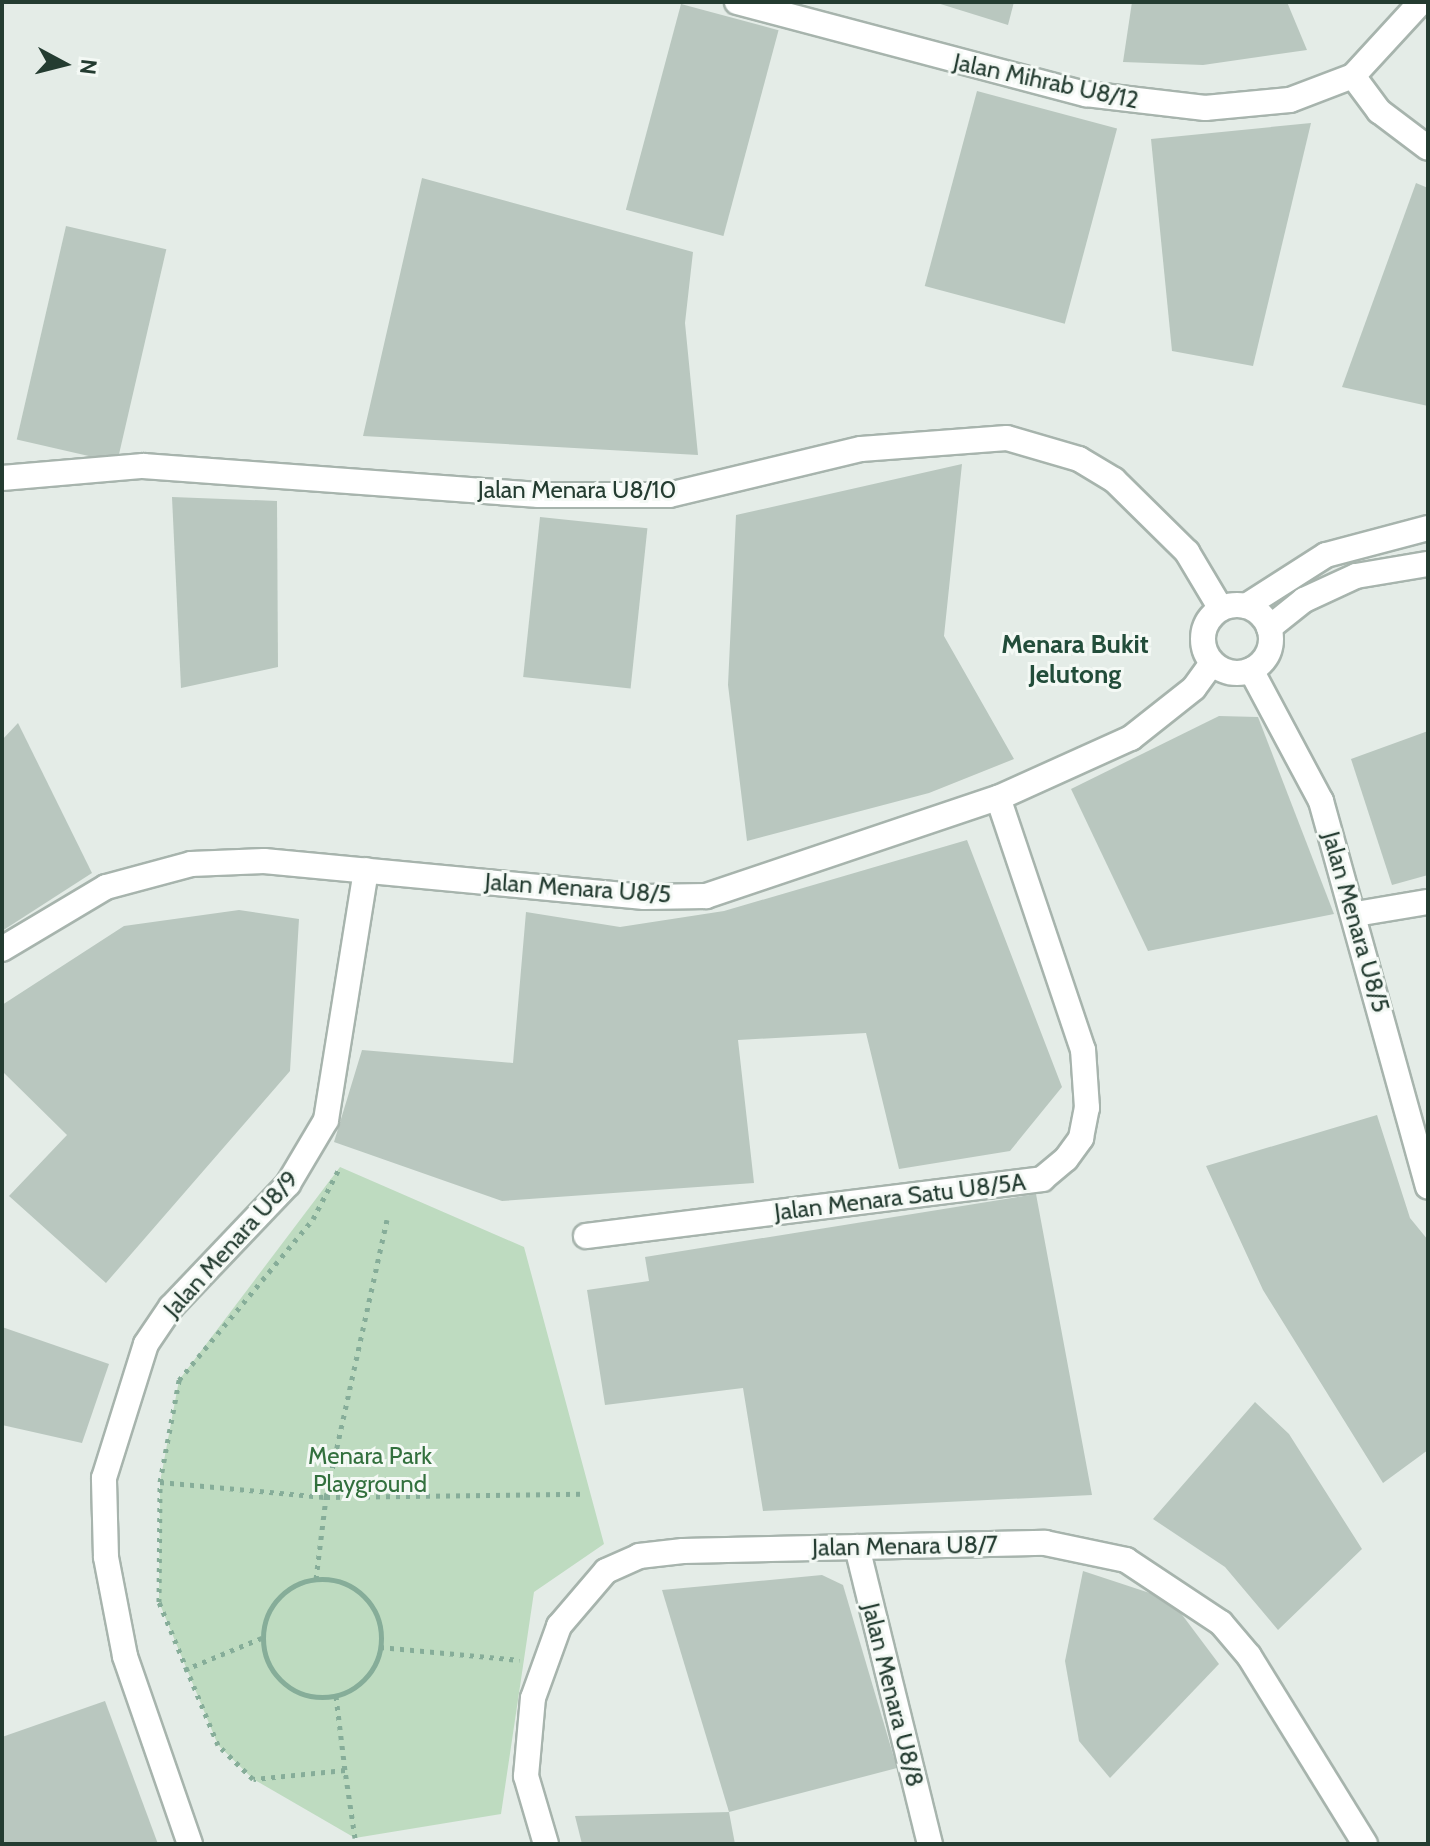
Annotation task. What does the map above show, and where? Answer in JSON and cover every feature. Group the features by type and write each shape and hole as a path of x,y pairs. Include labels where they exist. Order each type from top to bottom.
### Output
{"street":[{"name":"Jalan Mihrab U8/12","path":"737,2 1011,76 1158,105 1246,107 1353,76"},
{"path":"1421,2 1353,76 1387,119 1428,148"},
{"name":"Jalan Menara U8/10","path":"2,478 143,466 539,495 669,495 861,449 1007,438 1069,455 1114,480 1187,552 1221,609"},
{"path":"1428,528 1326,555 1246,606 1221,609 1204,633 1212,663 1230,672 1251,670 1265,657 1269,628 1327,587 1385,567 1428,564"},
{"path":"1246,606 1269,628"},
{"name":"Jalan Menara U8/5","path":"2,949 106,887 191,864 264,861 644,897 706,896 998,798 1131,738 1194,688 1212,663"},
{"name":"Jalan Menara U8/5","path":"1251,670 1321,801 1356,914 1428,1186"},
{"name":"Jalan Menara Satu U8/5A","path":"586,1236 1042,1179 1066,1159 1081,1138 1087,1108 1083,1050 998,798"},
{"name":"Jalan Menara U8/9","path":"190,1844 125,1656 106,1557 104,1478 146,1344 171,1307 288,1184 326,1120 366,870"},
{"path":"1356,914 1428,902"},
{"name":"Jalan Menara U8/7","path":"546,1844 526,1776 526,1738 544,1662 581,1594 606,1571 639,1556 1045,1543 1089,1548 1161,1577 1249,1656 1365,1844"},
{"name":"Jalan Menara U8/8","path":"857,1547 930,1844"}],"path":[{"path":"340,1167 313,1219 179,1380 160,1482 159,1602 184,1670 234,1768 253,1779 345,1770"},
{"path":"316,1579 326,1497 387,1220"},
{"path":"160,1482 326,1497 582,1494"},
{"path":"316,1579 346,1584 370,1603 380,1647 365,1678 336,1696 292,1689 271,1667 264,1637 279,1598 316,1579"},
{"path":"184,1670 264,1637"},
{"path":"380,1647 544,1662"},
{"path":"336,1696 355,1838"}],"green space":[{"name":"Menara Park Playground","path":"340,1167 524,1247 604,1544 534,1592 501,1814 355,1838 253,1779 218,1745 159,1602 160,1482 179,1380"}],"building":[{"path":"934,2 1014,2 1008,25"},
{"path":"1132,2 1287,2 1307,50 1203,65 1123,62"},
{"path":"681,4 779,30 723,236 626,210"},
{"path":"977,91 1117,129 1065,324 925,286"},
{"path":"1311,123 1253,366 1172,351 1151,139"},
{"path":"422,178 693,252 685,323 698,455 363,436"},
{"path":"1416,183 1428,188 1428,406 1342,387"},
{"path":"66,226 166,249 117,463 17,439"},
{"path":"962,464 944,636 1014,759 929,793 747,841 728,685 736,515"},
{"path":"172,497 277,501 278,667 181,688"},
{"path":"540,517 647,528 631,688 523,677"},
{"path":"1219,716 1258,717 1334,914 1148,951 1071,789"},
{"path":"18,723 92,873 2,931 2,740"},
{"path":"1428,731 1428,875 1392,885 1351,759"},
{"path":"967,840 1062,1087 1010,1151 899,1169 866,1033 738,1040 754,1183 502,1201 334,1142 362,1050 513,1063 526,912 620,927 724,911"},
{"path":"239,910 299,919 290,1071 106,1283 9,1196 67,1135 2,1071 2,1005 124,926"},
{"path":"1377,1115 1410,1218 1428,1240 1428,1450 1383,1483 1263,1290 1206,1166"},
{"path":"1036,1194 1092,1495 763,1511 743,1388 605,1405 587,1290 649,1281 645,1257"},
{"path":"2,1327 109,1364 82,1443 2,1425"},
{"path":"1255,1402 1289,1434 1362,1549 1278,1630 1225,1567 1153,1519"},
{"path":"1083,1571 1171,1600 1219,1664 1110,1778 1079,1741 1065,1661"},
{"path":"822,1575 843,1585 897,1768 729,1812 662,1590"},
{"path":"105,1701 158,1844 2,1844 2,1737"},
{"path":"729,1812 735,1844 582,1844 575,1816"}],"district":[{"name":"Menara Bukit Jelutong","path":"1075,660"}]}
